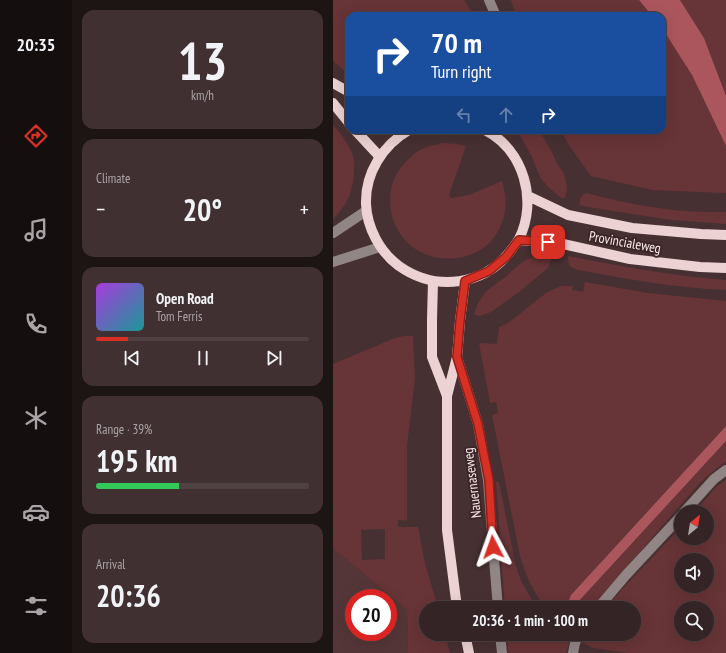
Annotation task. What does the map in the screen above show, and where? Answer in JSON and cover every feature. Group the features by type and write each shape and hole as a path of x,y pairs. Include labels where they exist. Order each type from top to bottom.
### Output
{"main road":[{"path":"333,83 345,90"},
{"path":"333,103 345,118"},
{"path":"359,134 380,157"},
{"path":"403,134 390,144 380,157 376,163 368,184 366,211 371,230 380,247 393,262 409,273 427,280 447,282 465,281 489,271 506,257 519,240 526,219 528,196 520,166 502,142 493,134"},
{"name":"Provincialeweg","path":"528,196 568,215 632,228 726,235"},
{"name":"Provincialeweg","path":"519,240 563,244 630,259 699,268 726,268"},
{"name":"Nauernaseweg","path":"433,281 432,357 447,396"},
{"name":"Nauernaseweg","path":"456,601 447,530 447,396 457,357 465,281"},
{"path":"466,641 469,653"}],"street":[{"path":"489,0 494,12"},
{"path":"333,233 366,211"},
{"path":"333,262 380,247"},
{"name":"Nauernaseweg","path":"457,357 478,424 489,480 497,601"},
{"path":"691,505 714,480 726,470"},
{"path":"604,601 674,524"},
{"path":"501,641 502,653"},
{"path":"573,653 576,641"}],"shaded area":[{"path":"333,0 464,0 472,12 345,12 345,72 333,61"},
{"path":"511,0 639,0 649,12 515,12"},
{"path":"639,0 680,0 704,38 726,96 726,146 692,75 666,34 666,12 649,12"},
{"path":"680,0 726,0 726,96 704,38"},
{"path":"666,34 692,75 726,146 726,193 652,190 591,176 568,144 563,134 666,134"},
{"path":"333,125 349,146 353,155 354,177 349,196 343,208 333,219"},
{"path":"519,134 541,134 557,164 563,172 567,189 565,198 561,198 547,186 540,177 532,157"},
{"path":"443,143 466,146 449,195 451,198 469,195 502,181 506,204 501,226 493,239 481,250 456,258 431,256 419,251 409,244 401,235 395,225 391,213 391,190 394,180 401,168 418,151"},
{"path":"586,193 631,204 667,209 692,212 726,212 726,224 671,220 580,205 581,198"},
{"path":"545,254 550,256 551,260 548,268 519,292 491,312 480,316 475,315 478,303 488,290 526,260"},
{"path":"568,256 666,273 726,280 726,290 633,280 578,270 570,265 568,262"},
{"path":"585,282 648,293 726,301 726,426 571,595 570,601 541,601 530,583 520,556 492,415 498,413 496,402 490,403 479,343 497,344 499,327 508,323 546,293 554,289 562,286 573,286 572,290 583,292"},
{"path":"413,336 415,378 407,446 407,521 398,520 398,527 418,527 425,563 436,601 419,601 419,641 447,641 450,653 408,653 407,610 397,602 397,589 382,589 333,548 333,364 395,338","holes":["385,529 385,559 362,560 361,530"]},
{"path":"726,426 726,441 579,601 569,601 571,595"},
{"path":"726,441 726,461 699,484 681,505 674,505 674,513 597,601 579,601"},
{"path":"726,480 726,653 628,653 593,648 583,643 584,641 641,641 641,601 611,601 674,534 674,545 714,545 714,505 701,505 717,486"},
{"path":"496,482 499,482 516,567 522,583 533,601 504,601"},
{"path":"333,548 382,589 345,589 345,641 397,641 397,602 407,610 408,653 333,653"},
{"path":"507,641 567,641 569,643 566,653 508,653"}],"route":[{"path":"493,547 489,480 478,424 457,357 465,281 489,271 506,257 519,240 548,242"}]}
